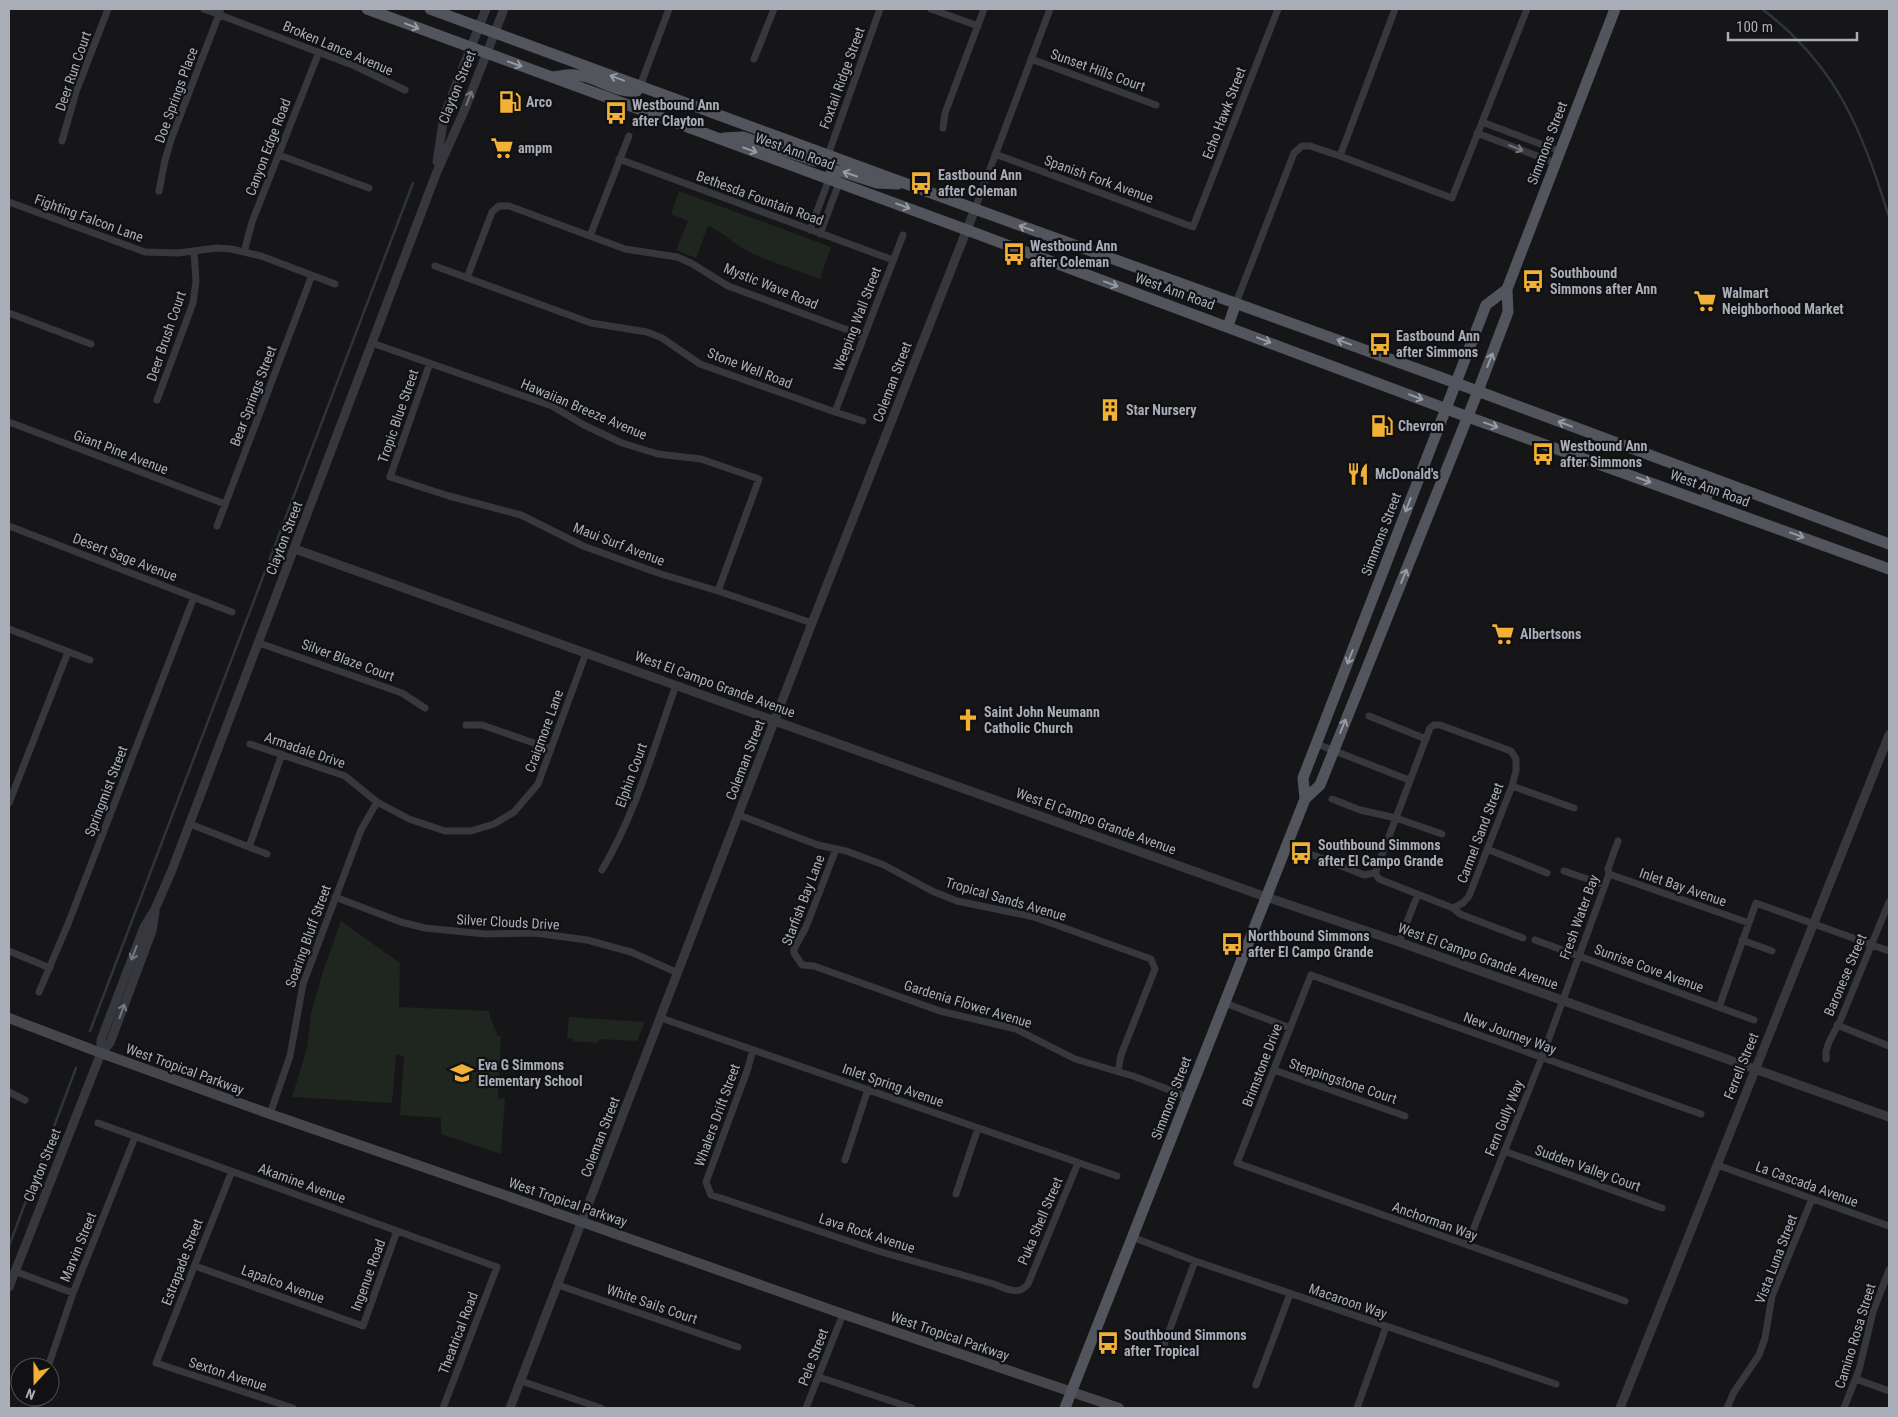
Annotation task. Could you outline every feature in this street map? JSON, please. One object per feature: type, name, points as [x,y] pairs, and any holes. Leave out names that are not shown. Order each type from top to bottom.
[{"type":"main road","name":"West Ann Road","points":[[367,9],[550,78],[1228,326],[1468,417],[1889,569]]},
{"type":"main road","name":"West Ann Road","points":[[430,9],[1478,391],[1889,544]]},
{"type":"main road","name":"Simmons Street","points":[[1066,1408],[1305,799],[1320,785],[1468,417],[1508,312],[1507,289],[1615,9]]},
{"type":"main road","points":[[550,78],[575,74],[631,92],[637,91],[640,86]]},
{"type":"main road","points":[[717,139],[743,137],[815,161],[828,155]]},
{"type":"main road","points":[[834,181],[832,170],[878,183],[912,186]]},
{"type":"main road","name":"Simmons Street","points":[[1305,799],[1303,778],[1486,305],[1507,289]]},
{"type":"main road","points":[[1228,326],[1236,303]]},
{"type":"main road","points":[[1705,502],[1713,480]]},
{"type":"main road","name":"West Tropical Parkway","points":[[9,1018],[101,1054],[270,1114],[1119,1408]]},
{"type":"street","name":"Deer Run Court","points":[[62,141],[76,92],[108,9]]},
{"type":"street","name":"Broken Lance Avenue","points":[[204,9],[220,12],[355,66],[405,90]]},
{"type":"street","name":"Clayton Street","points":[[436,174],[444,116],[486,9]]},
{"type":"street","name":"Clayton Street","points":[[9,1287],[101,1054],[101,1040],[144,927],[155,909],[190,824],[436,174],[504,9]]},
{"type":"street","points":[[640,86],[670,9]]},
{"type":"street","points":[[754,59],[774,9]]},
{"type":"street","name":"Foxtail Ridge Street","points":[[828,155],[880,9]]},
{"type":"street","points":[[930,9],[978,26]]},
{"type":"street","points":[[943,128],[945,113],[984,9]]},
{"type":"street","name":"Coleman Street","points":[[510,1408],[812,623],[967,230],[1050,9]]},
{"type":"street","name":"Echo Hawk Street","points":[[1194,227],[1278,9]]},
{"type":"street","points":[[1340,156],[1395,9]]},
{"type":"street","points":[[1236,303],[1294,153],[1302,146],[1310,146],[1340,156],[1452,198],[1527,9]]},
{"type":"street","name":"Doe Springs Place","points":[[159,191],[172,137],[220,12]]},
{"type":"street","name":"Canyon Edge Road","points":[[244,252],[252,222],[319,52]]},
{"type":"street","name":"Sunset Hills Court","points":[[1031,59],[1156,105]]},
{"type":"street","points":[[444,116],[459,121]]},
{"type":"street","points":[[1482,122],[1559,151]]},
{"type":"street","points":[[1477,133],[1555,163]]},
{"type":"street","points":[[590,236],[629,136]]},
{"type":"street","name":"Spanish Fork Avenue","points":[[996,154],[1194,227]]},
{"type":"street","points":[[279,155],[368,188]]},
{"type":"street","name":"Bethesda Fountain Road","points":[[619,160],[893,260]]},
{"type":"street","points":[[810,230],[834,181]]},
{"type":"street","points":[[820,234],[834,181]]},
{"type":"street","name":"Fighting Falcon Lane","points":[[9,202],[134,250],[168,254],[217,248],[244,252],[335,284]]},
{"type":"street","name":"Mystic Wave Road","points":[[467,278],[492,212],[499,206],[509,206],[625,249],[677,257],[691,263],[728,286],[864,336]]},
{"type":"street","name":"Weeping Wall Street","points":[[835,412],[903,235]]},
{"type":"street","name":"Deer Brush Court","points":[[157,400],[193,303],[196,281],[194,251]]},
{"type":"street","name":"Stone Well Road","points":[[435,266],[591,323],[648,332],[662,338],[700,364],[863,421]]},
{"type":"street","name":"Bear Springs Street","points":[[217,526],[312,275]]},
{"type":"street","points":[[9,313],[91,344]]},
{"type":"street","name":"Hawaiian Breeze Avenue","points":[[372,343],[552,406],[584,425],[622,443],[658,454],[701,459],[759,478],[718,590]]},
{"type":"street","name":"Tropic Blue Street","points":[[390,477],[430,363]]},
{"type":"street","name":"Giant Pine Avenue","points":[[9,422],[225,504]]},
{"type":"street","name":"Maui Surf Avenue","points":[[390,477],[449,496],[521,515],[583,546],[661,574],[718,590],[812,623]]},
{"type":"street","name":"Desert Sage Avenue","points":[[9,526],[232,612]]},
{"type":"street","name":"West El Campo Grande Avenue","points":[[295,548],[1889,1117]]},
{"type":"street","name":"Springmist Street","points":[[39,992],[194,597]]},
{"type":"street","points":[[9,629],[90,660]]},
{"type":"street","name":"Silver Blaze Court","points":[[259,643],[402,693],[425,708]]},
{"type":"street","points":[[9,803],[68,652]]},
{"type":"street","name":"Craigmore Lane","points":[[514,812],[538,784],[586,653]]},
{"type":"street","name":"Elphin Court","points":[[602,870],[616,848],[628,820],[676,685]]},
{"type":"street","points":[[1369,716],[1426,739],[1375,873]]},
{"type":"street","points":[[466,725],[482,725],[551,749]]},
{"type":"street","name":"Carmel Sand Street","points":[[1426,739],[1430,728],[1434,725],[1440,725],[1511,752],[1516,759],[1516,771],[1512,786],[1469,896],[1463,903],[1454,908]]},
{"type":"street","name":"Ferrell Street","points":[[1620,1408],[1754,1068],[1889,735]]},
{"type":"street","name":"Armadale Drive","points":[[250,744],[345,776],[378,802],[409,820],[446,831],[471,831],[494,824],[514,812]]},
{"type":"street","points":[[1317,744],[1409,780]]},
{"type":"street","points":[[249,847],[282,754]]},
{"type":"street","points":[[1512,786],[1574,808]]},
{"type":"street","points":[[1332,798],[1360,810],[1396,818],[1442,834]]},
{"type":"street","name":"Soaring Bluff Street","points":[[270,1114],[290,1056],[303,984],[361,830],[378,802]]},
{"type":"street","name":"Tropical Sands Avenue","points":[[739,815],[818,845],[884,865],[957,902],[1034,918],[1151,958],[1155,969],[1122,1055],[1118,1072]]},
{"type":"street","points":[[190,824],[268,854]]},
{"type":"street","name":"Fresh Water Bay","points":[[1562,1000],[1605,885],[1608,869],[1618,841]]},
{"type":"street","points":[[1487,848],[1547,873]]},
{"type":"street","name":"Starfish Bay Lane","points":[[797,959],[794,949],[806,927],[836,849]]},
{"type":"street","points":[[1313,855],[1364,875],[1375,873]]},
{"type":"street","points":[[1564,871],[1605,885]]},
{"type":"street","points":[[1375,873],[1379,879],[1454,908],[1460,914],[1523,938]]},
{"type":"street","name":"Inlet Bay Avenue","points":[[1608,874],[1749,923]]},
{"type":"street","points":[[1399,942],[1418,894]]},
{"type":"street","name":"Silver Clouds Drive","points":[[335,897],[401,922],[425,928],[471,934],[535,933],[587,940],[631,952],[678,973]]},
{"type":"street","name":"Baronese Street","points":[[1826,1059],[1826,1051],[1889,902]]},
{"type":"street","points":[[1719,1007],[1756,903],[1889,952]]},
{"type":"street","name":"Sunrise Cove Avenue","points":[[1535,940],[1754,1020]]},
{"type":"street","points":[[1742,940],[1772,951]]},
{"type":"street","points":[[9,951],[50,968]]},
{"type":"street","name":"Gardenia Flower Avenue","points":[[797,959],[802,965],[814,966],[940,1011],[1016,1029],[1075,1059],[1188,1097]]},
{"type":"street","name":"Brimstone Drive","points":[[1237,1163],[1311,975]]},
{"type":"street","name":"New Journey Way","points":[[1311,975],[1701,1114]]},
{"type":"street","name":"Fern Gully Way","points":[[1467,1245],[1542,1058],[1562,1000]]},
{"type":"street","points":[[1225,1003],[1290,1028]]},
{"type":"street","name":"Inlet Spring Avenue","points":[[660,1018],[1117,1176]]},
{"type":"street","points":[[1838,1025],[1889,1046]]},
{"type":"street","name":"Whalers Drift Street","points":[[708,1188],[708,1176],[753,1050]]},
{"type":"street","name":"Steppingstone Court","points":[[1274,1070],[1405,1116]]},
{"type":"street","points":[[845,1160],[868,1089]]},
{"type":"street","points":[[9,1092],[25,1100]]},
{"type":"street","name":"Akamine Avenue","points":[[98,1123],[497,1267]]},
{"type":"street","points":[[956,1194],[978,1128]]},
{"type":"street","name":"Marvin Street","points":[[51,1357],[73,1294],[135,1137]]},
{"type":"street","name":"Sudden Valley Court","points":[[1504,1152],[1662,1208]]},
{"type":"street","name":"Puka Shell Street","points":[[1024,1289],[1028,1284],[1078,1163]]},
{"type":"street","name":"Anchorman Way","points":[[1237,1163],[1625,1301]]},
{"type":"street","name":"La Cascada Avenue","points":[[1717,1165],[1889,1226]]},
{"type":"street","name":"Estrapade Street","points":[[156,1363],[232,1171]]},
{"type":"street","name":"Lava Rock Avenue","points":[[708,1188],[711,1195],[718,1198],[878,1251],[994,1284],[1012,1291],[1024,1289]]},
{"type":"street","name":"Vista Luna Street","points":[[1727,1408],[1734,1392],[1759,1355],[1772,1296],[1812,1199]]},
{"type":"street","name":"Ingenue Road","points":[[363,1326],[397,1231]]},
{"type":"street","name":"Macaroon Way","points":[[1132,1237],[1290,1294],[1556,1384]]},
{"type":"street","points":[[1162,1350],[1195,1261]]},
{"type":"street","name":"Lapalco Avenue","points":[[195,1266],[363,1326]]},
{"type":"street","name":"Theatrical Road","points":[[443,1408],[497,1267]]},
{"type":"street","name":"Camino Rosa Street","points":[[1844,1408],[1863,1358],[1873,1312],[1889,1270]]},
{"type":"street","points":[[14,1271],[73,1294]]},
{"type":"street","name":"White Sails Court","points":[[558,1285],[738,1347]]},
{"type":"street","points":[[1256,1385],[1290,1294]]},
{"type":"street","name":"Pele Street","points":[[806,1408],[843,1314]]},
{"type":"street","points":[[1356,1408],[1386,1327]]},
{"type":"street","name":"Sexton Avenue","points":[[156,1363],[293,1408]]},
{"type":"street","points":[[818,1377],[912,1408]]},
{"type":"street","points":[[1856,1379],[1889,1390]]},
{"type":"street","points":[[521,1381],[601,1408]]},
{"type":"shaded area","points":[[679,191],[831,247],[820,279],[751,253],[708,226],[696,258],[676,250],[688,221],[671,214]]},
{"type":"shaded area","points":[[341,921],[400,963],[399,1007],[489,1011],[497,1036],[501,1036],[498,1098],[505,1099],[501,1154],[441,1134],[441,1118],[400,1115],[404,1056],[396,1055],[392,1103],[292,1097],[307,1048],[311,1014],[324,968]]},
{"type":"shaded area","points":[[569,1017],[645,1022],[637,1041],[599,1039],[598,1043],[573,1041],[573,1038],[567,1038]]},
{"type":"waterway","points":[[1762,9],[1788,30],[1810,53],[1844,102],[1868,156],[1889,217]]},
{"type":"waterway","points":[[90,1031],[413,183]]},
{"type":"waterway","points":[[9,1246],[76,1068]]},
{"type":"place","name":"Arco","points":[[510,102]]},
{"type":"place","name":"Westbound Ann after Clayton","points":[[616,113]]},
{"type":"place","name":"ampm","points":[[502,148]]},
{"type":"place","name":"Eastbound Ann after Coleman","points":[[921,183]]},
{"type":"place","name":"Westbound Ann after Coleman","points":[[1014,254]]},
{"type":"place","name":"Southbound Simmons after Ann","points":[[1533,281]]},
{"type":"place","name":"Walmart Neighborhood Market","points":[[1705,301]]},
{"type":"place","name":"Eastbound Ann after Simmons","points":[[1380,344]]},
{"type":"place","name":"Star Nursery","points":[[1110,410]]},
{"type":"place","name":"Chevron","points":[[1382,426]]},
{"type":"place","name":"Westbound Ann after Simmons","points":[[1543,454]]},
{"type":"place","name":"McDonald's","points":[[1358,474]]},
{"type":"place","name":"Albertsons","points":[[1503,634]]},
{"type":"place","name":"Saint John Neumann Catholic Church","points":[[968,720]]},
{"type":"place","name":"Southbound Simmons after El Campo Grande","points":[[1301,853]]},
{"type":"place","name":"Northbound Simmons after El Campo Grande","points":[[1232,944]]},
{"type":"place","name":"Eva G Simmons Elementary School","points":[[462,1073]]},
{"type":"place","name":"Southbound Simmons after Tropical","points":[[1108,1343]]}]
